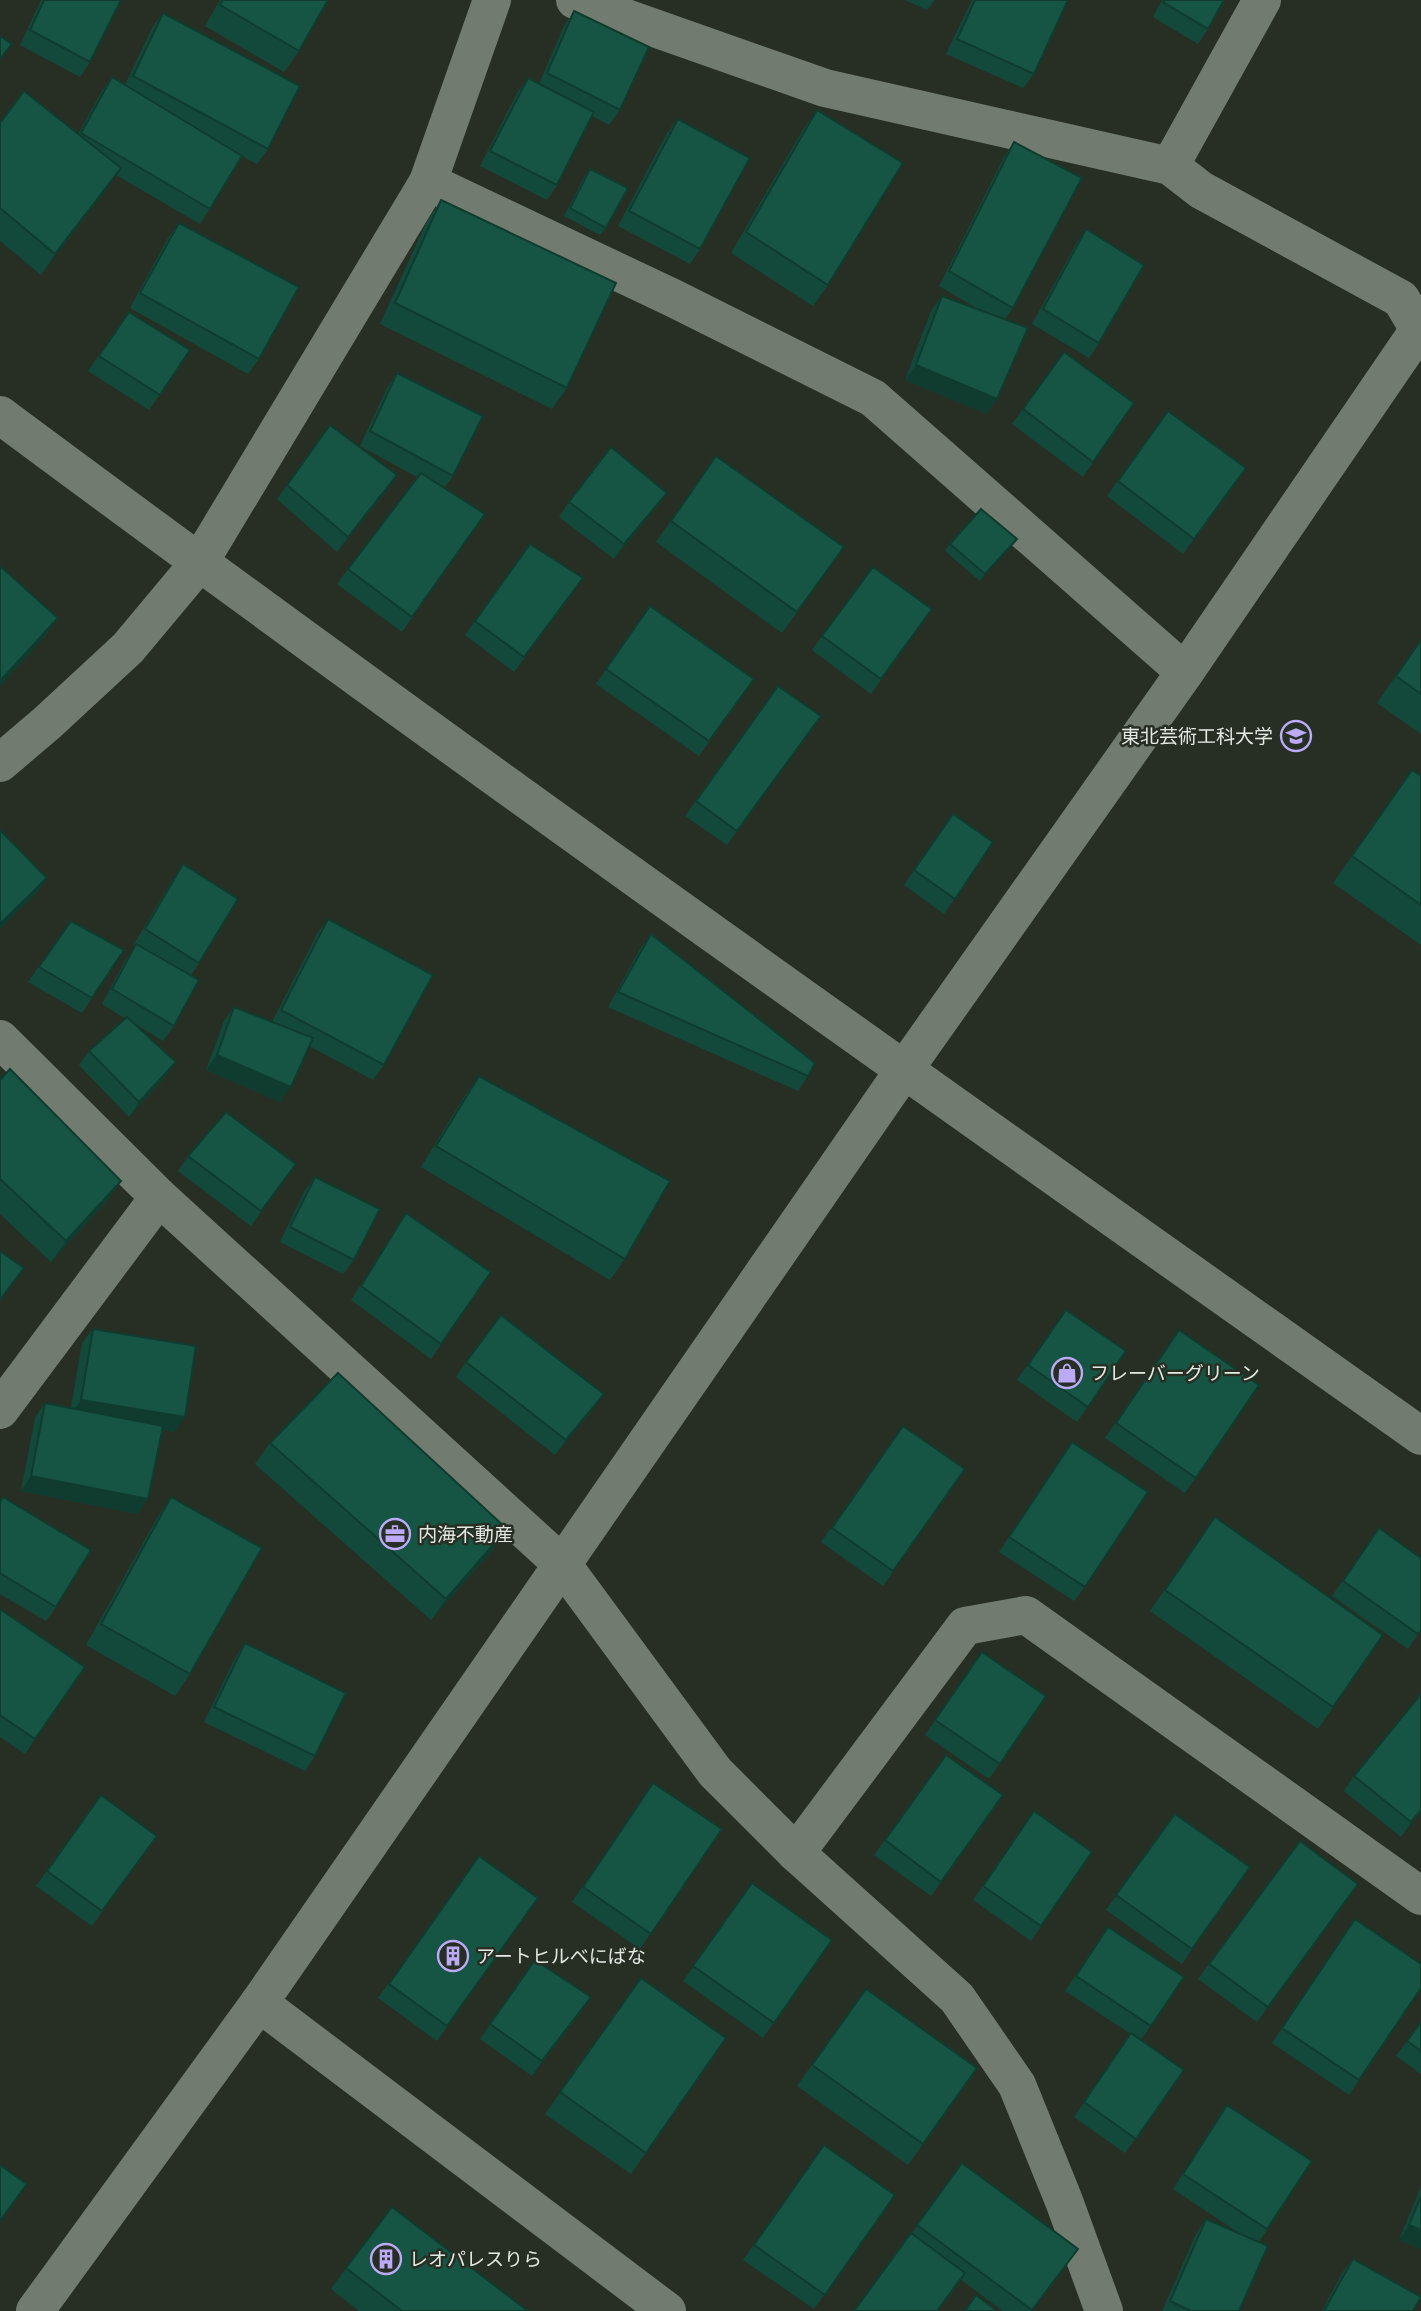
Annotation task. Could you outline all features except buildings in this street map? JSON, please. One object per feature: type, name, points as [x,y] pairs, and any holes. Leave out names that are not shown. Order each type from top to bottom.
[{"type":"street","points":[[0,763],[128,648],[198,563],[428,182],[492,0]]},
{"type":"street","points":[[35,2311],[259,2003],[904,1070],[1185,672],[1420,332],[1401,299],[1201,190],[1170,166],[825,88],[575,0]]},
{"type":"street","points":[[1170,166],[1262,0]]},
{"type":"street","points":[[428,182],[673,298],[873,398],[1185,672]]},
{"type":"street","points":[[0,415],[198,563],[904,1070],[1421,1436]]},
{"type":"street","points":[[0,1039],[159,1196],[562,1564],[715,1772],[796,1853],[957,1998],[1017,2085],[1064,2201],[1104,2311]]},
{"type":"street","points":[[0,1410],[159,1196]]},
{"type":"street","points":[[796,1853],[965,1626],[1026,1615],[1421,1896]]},
{"type":"street","points":[[259,2003],[667,2311]]},
{"type":"place","name":"東北芸術工科大学","points":[[1296,736]]},
{"type":"place","name":"フレーバーグリーン","points":[[1067,1373]]},
{"type":"place","name":"内海不動産","points":[[395,1534]]},
{"type":"place","name":"アートヒルべにばな","points":[[453,1956]]},
{"type":"place","name":"レオパレスりら","points":[[386,2259]]}]
